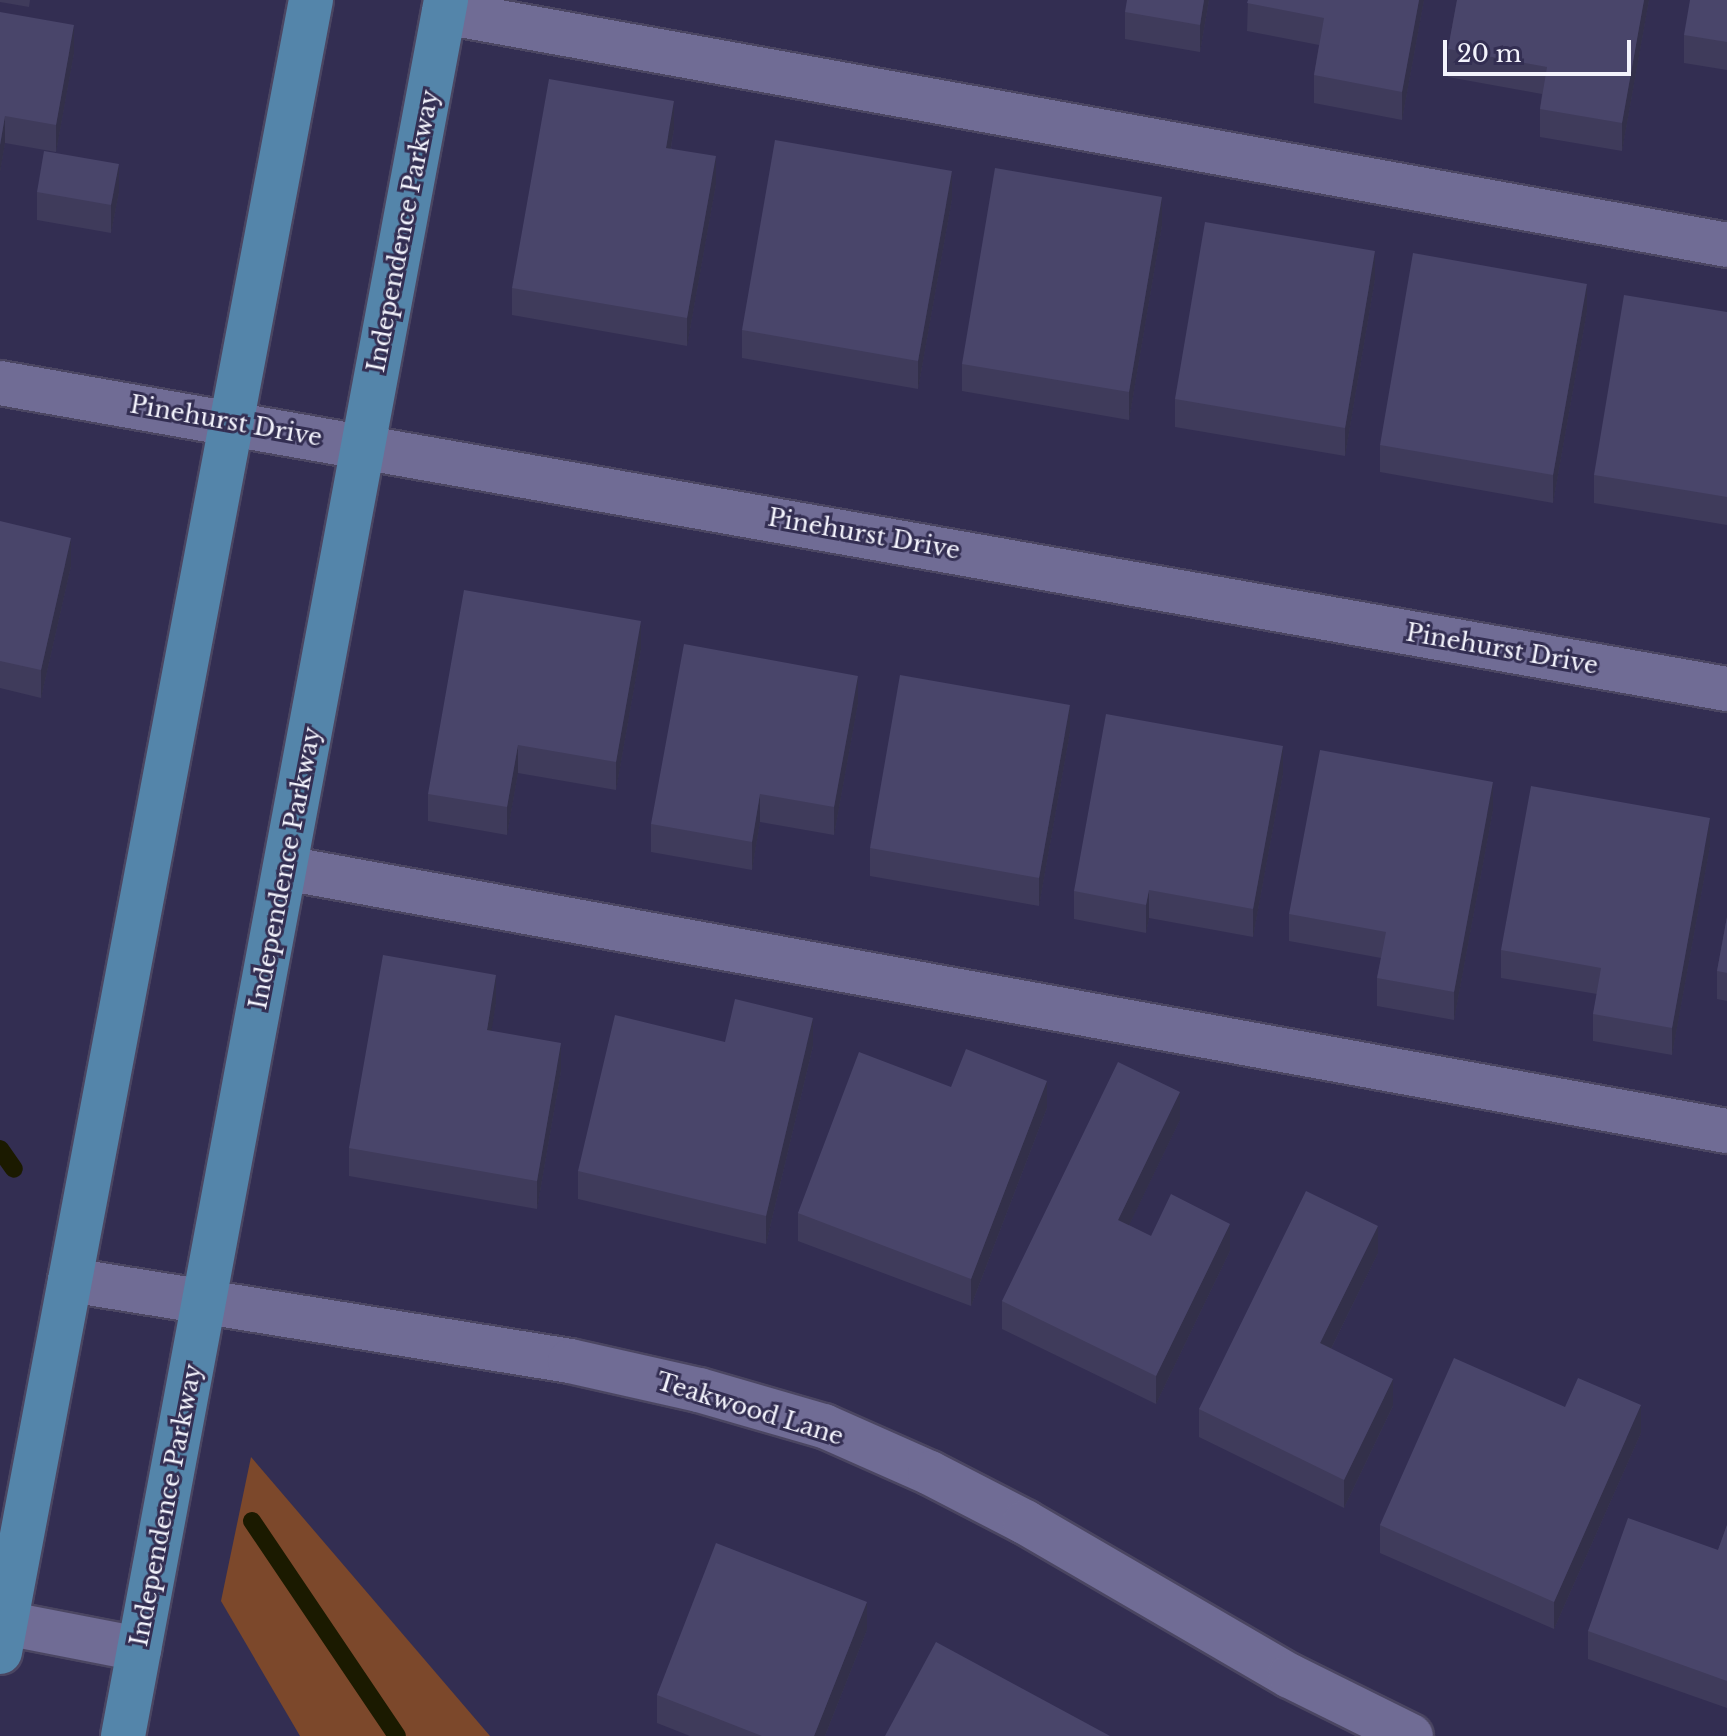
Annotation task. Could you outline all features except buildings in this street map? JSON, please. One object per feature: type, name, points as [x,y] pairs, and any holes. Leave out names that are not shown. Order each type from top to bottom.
[{"type":"main road","points":[[2,1632],[311,0]]},
{"type":"main road","name":"Independence Parkway","points":[[123,1736],[445,6]]},
{"type":"street","points":[[445,6],[1727,245]]},
{"type":"street","name":"Pinehurst Drive","points":[[0,383],[1727,689]]},
{"type":"street","points":[[285,868],[1727,1131]]},
{"type":"street","name":"Teakwood Lane","points":[[70,1280],[570,1361],[699,1390],[824,1426],[1012,1515],[1290,1676],[1411,1736]]},
{"type":"street","points":[[2,1632],[139,1649]]},
{"type":"shaded area","points":[[251,1457],[490,1736],[300,1736],[221,1601]]},
{"type":"waterway","points":[[0,1149],[14,1169]]},
{"type":"waterway","points":[[252,1521],[397,1736]]}]
